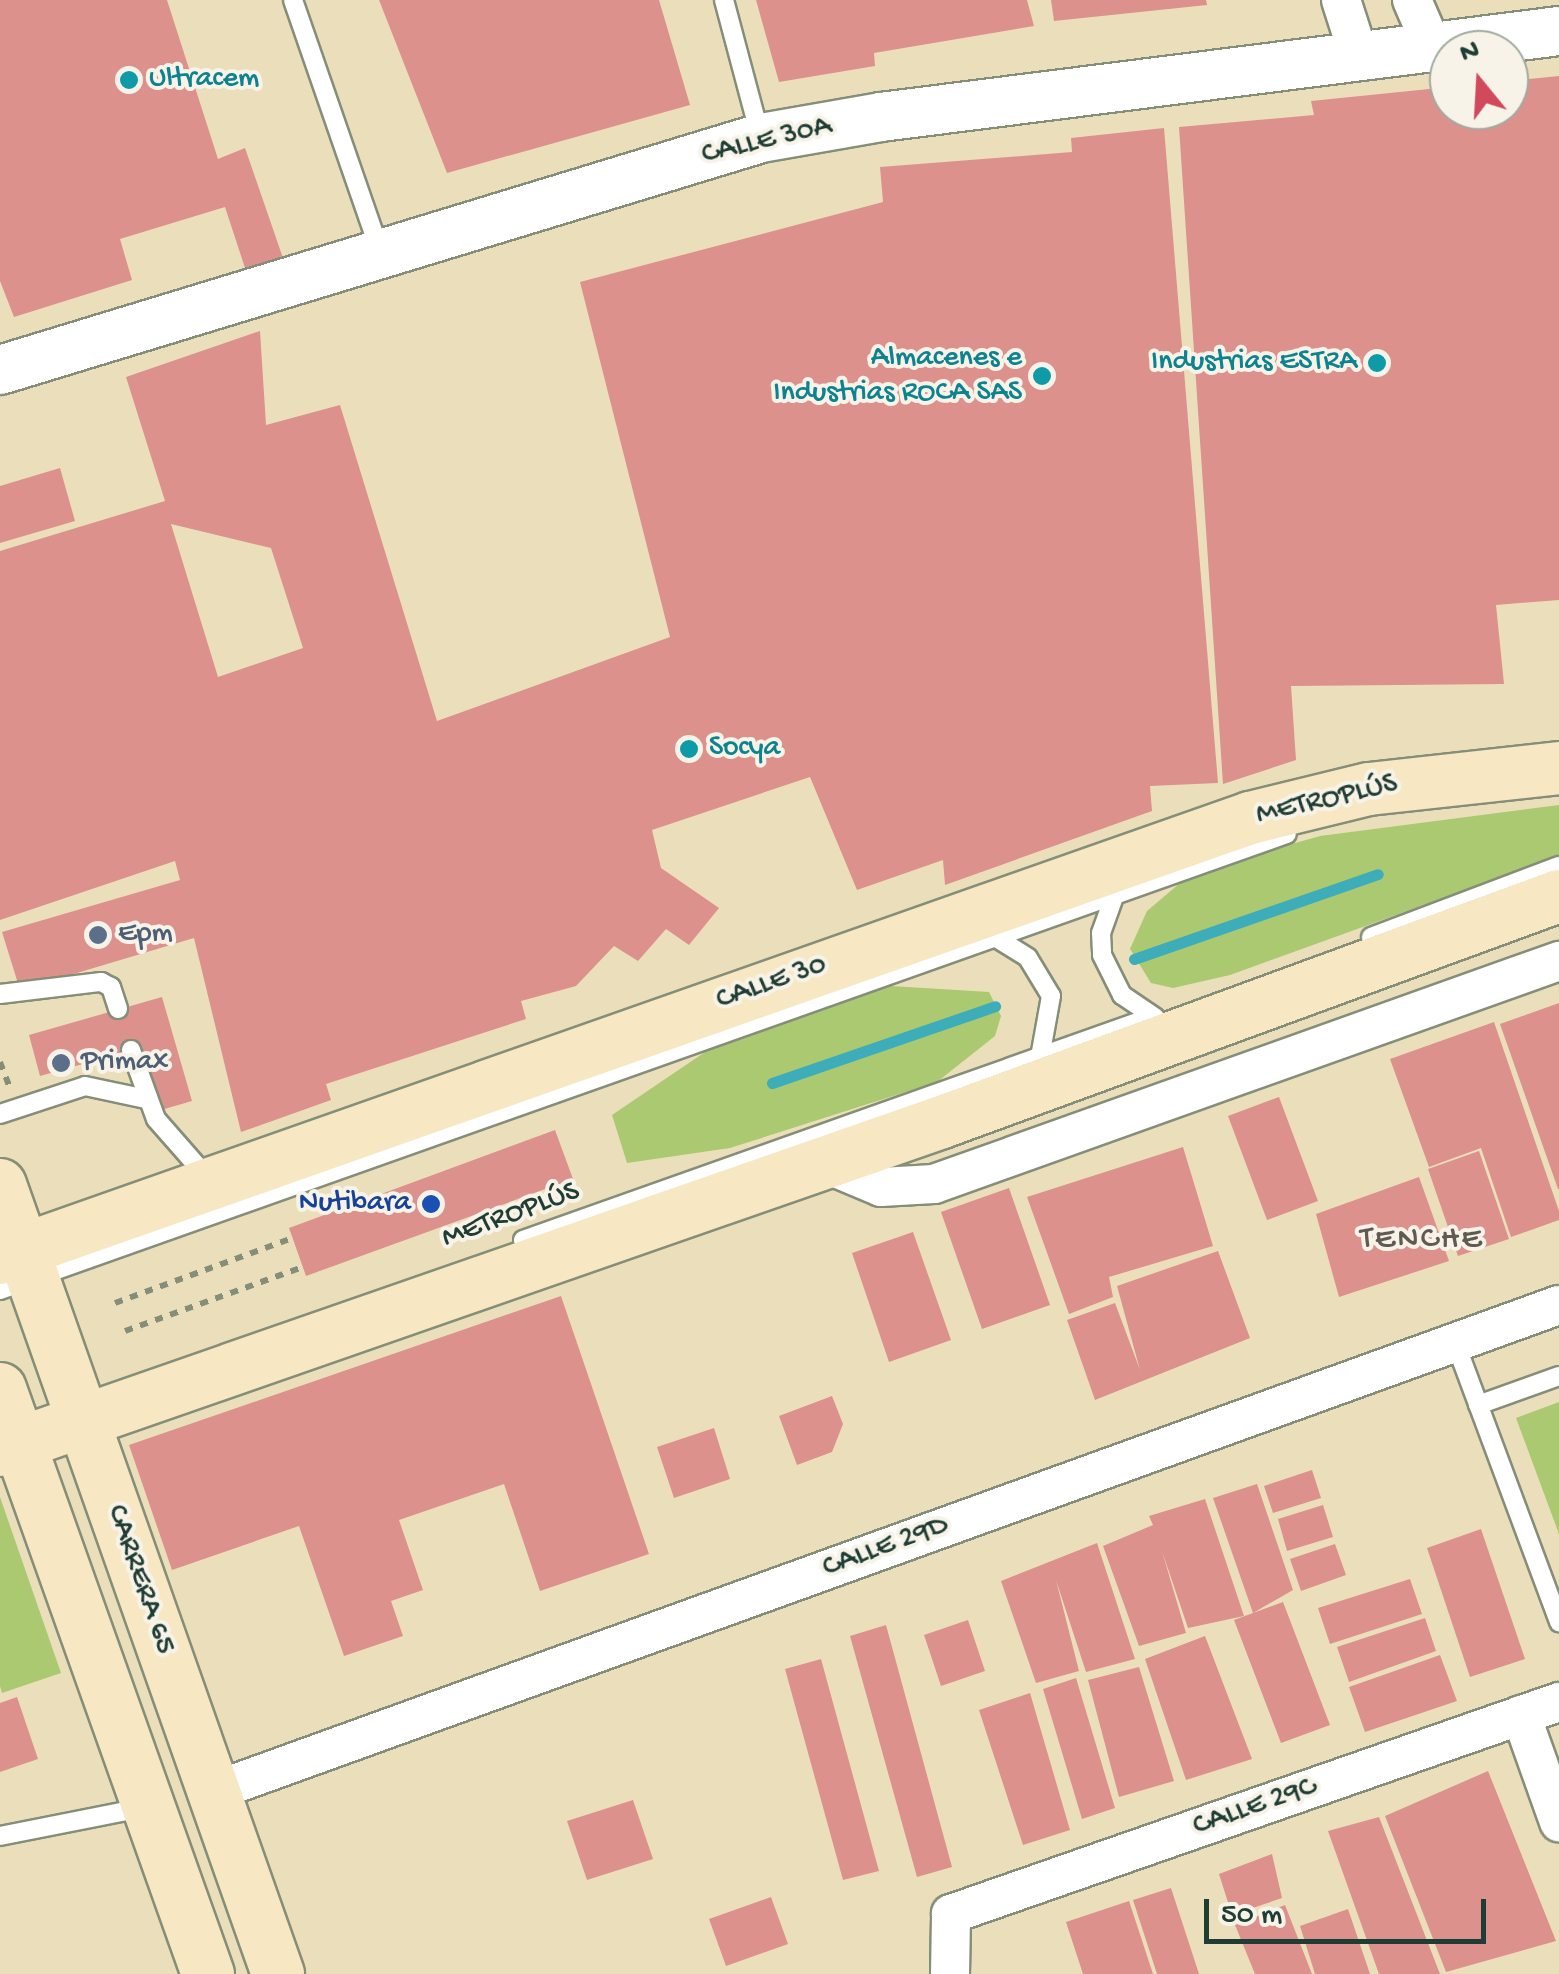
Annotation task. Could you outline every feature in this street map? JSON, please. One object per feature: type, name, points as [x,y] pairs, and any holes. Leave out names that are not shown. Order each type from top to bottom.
[{"type":"main road","name":"CALLE 30","points":[[14,1269],[210,1181],[1290,806],[1368,789],[1559,768]]},
{"type":"main road","points":[[43,1415],[824,1163],[1559,896]]},
{"type":"main road","name":"CARRERA 65","points":[[0,1186],[43,1415],[147,1807],[208,1974]]},
{"type":"main road","name":"CARRERA 65","points":[[43,1415],[212,1792],[278,1974]]},
{"type":"street","points":[[1342,0],[1358,54]]},
{"type":"street","points":[[1412,0],[1429,37]]},
{"type":"street","name":"CALLE 30A","points":[[1529,33],[1559,30]]},
{"type":"street","name":"CALLE 30A","points":[[0,370],[761,138],[1429,44]]},
{"type":"street","points":[[824,1163],[881,1187],[934,1184],[1559,961]]},
{"type":"street","name":"CALLE 29D","points":[[212,1792],[1559,1305]]},
{"type":"street","name":"CALLE 29C","points":[[950,1974],[951,1914],[1559,1702]]},
{"type":"street","points":[[1521,1715],[1559,1822]]},
{"type":"lane","points":[[293,0],[382,254]]},
{"type":"lane","points":[[724,0],[761,138]]},
{"type":"lane","name":"METROPLÚS","points":[[14,1269],[1302,830]]},
{"type":"lane","points":[[1346,947],[1559,866]]},
{"type":"lane","name":"METROPLÚS","points":[[503,1248],[1163,1013],[1122,995],[1102,955],[1101,932],[1115,894]]},
{"type":"lane","points":[[995,937],[1043,975],[1052,1019],[1040,1057]]},
{"type":"lane","points":[[0,994],[101,982],[111,988],[118,1010]]},
{"type":"lane","points":[[131,1050],[146,1100],[210,1181]]},
{"type":"lane","points":[[0,1114],[85,1086],[146,1100]]},
{"type":"lane","points":[[1456,1342],[1558,1618]]},
{"type":"lane","points":[[43,1415],[157,1373]]},
{"type":"lane","points":[[1478,1405],[1559,1376]]},
{"type":"lane","points":[[0,1836],[147,1807]]},
{"type":"path","points":[[115,1303],[293,1238]]},
{"type":"path","points":[[125,1332],[303,1267]]},
{"type":"green space","points":[[1559,805],[1559,856],[1230,975],[1173,988],[1151,983],[1130,949],[1147,911],[1180,883],[1229,862],[1320,836]]},
{"type":"green space","points":[[891,986],[989,992],[1001,1016],[995,1036],[937,1082],[730,1148],[627,1163],[612,1115],[708,1050]]},
{"type":"green space","points":[[1559,1402],[1559,1534],[1516,1418]]},
{"type":"green space","points":[[0,1497],[61,1673],[2,1693],[0,1686]]},
{"type":"building","points":[[0,0],[167,0],[218,159],[245,148],[283,258],[246,271],[225,207],[120,239],[132,280],[14,317],[0,281]]},
{"type":"building","points":[[379,0],[659,0],[690,105],[447,173]]},
{"type":"building","points":[[756,0],[1027,0],[1034,26],[874,53],[875,66],[779,82]]},
{"type":"building","points":[[1051,0],[1206,0],[1207,5],[1054,21]]},
{"type":"building","name":"Industrias ESTRA","points":[[1559,76],[1559,600],[1496,605],[1504,684],[1291,686],[1296,760],[1223,784],[1179,127],[1314,115],[1311,101],[1429,89],[1429,130],[1529,130],[1529,79]]},
{"type":"building","points":[[1164,128],[1218,783],[1150,786],[1152,811],[945,885],[943,860],[857,890],[810,777],[652,830],[661,868],[719,908],[689,945],[666,929],[638,961],[614,946],[576,986],[521,1001],[526,1019],[326,1084],[331,1100],[241,1132],[194,938],[20,990],[2,932],[180,880],[175,861],[0,920],[0,551],[165,501],[126,377],[260,331],[266,425],[340,405],[437,721],[670,637],[580,282],[883,202],[880,167],[1072,152],[1071,138]],"holes":[[[171,524],[271,548],[303,648],[218,677]]]},
{"type":"building","points":[[60,468],[75,521],[0,543],[0,486]]},
{"type":"building","name":"Primax","points":[[162,997],[192,1101],[154,1112],[136,1049],[40,1076],[29,1035]]},
{"type":"building","points":[[1559,1003],[1559,1189],[1558,1189],[1500,1024]]},
{"type":"building","points":[[1494,1022],[1559,1211],[1559,1220],[1511,1237],[1481,1148],[1429,1167],[1390,1059]]},
{"type":"building","points":[[1279,1097],[1318,1201],[1267,1220],[1228,1116]]},
{"type":"building","name":"Nutibara","points":[[555,1130],[573,1179],[306,1276],[289,1228]]},
{"type":"building","points":[[1183,1147],[1213,1246],[1109,1277],[1113,1297],[1069,1314],[1027,1197]]},
{"type":"building","points":[[1479,1151],[1509,1239],[1458,1256],[1428,1169]]},
{"type":"building","points":[[1419,1177],[1449,1261],[1339,1297],[1316,1214]]},
{"type":"building","points":[[1009,1188],[1050,1305],[982,1329],[941,1212]]},
{"type":"building","points":[[913,1232],[951,1340],[889,1362],[852,1253]]},
{"type":"building","points":[[1218,1251],[1250,1338],[1095,1400],[1067,1320],[1115,1303],[1140,1370],[1117,1286]]},
{"type":"building","points":[[561,1296],[649,1554],[540,1591],[504,1484],[399,1520],[423,1590],[391,1601],[403,1636],[344,1656],[299,1526],[172,1570],[129,1445]]},
{"type":"building","points":[[832,1396],[843,1424],[832,1452],[797,1465],[779,1416]]},
{"type":"building","points":[[714,1428],[730,1479],[674,1498],[657,1447]]},
{"type":"building","points":[[1312,1470],[1321,1498],[1273,1513],[1264,1486]]},
{"type":"building","points":[[1257,1484],[1293,1590],[1253,1613],[1213,1498]]},
{"type":"building","points":[[1205,1499],[1244,1616],[1188,1628],[1162,1551],[1186,1633],[1139,1646],[1103,1546],[1153,1525],[1149,1516]]},
{"type":"building","points":[[1323,1505],[1333,1537],[1287,1551],[1278,1519]]},
{"type":"building","points":[[1481,1529],[1525,1659],[1470,1677],[1427,1548]]},
{"type":"building","points":[[1097,1543],[1135,1659],[1086,1672],[1056,1580],[1079,1671],[1036,1683],[1001,1581]]},
{"type":"building","points":[[1335,1544],[1346,1575],[1301,1591],[1290,1559]]},
{"type":"building","points":[[1410,1579],[1422,1614],[1330,1644],[1318,1608]]},
{"type":"building","points":[[1283,1602],[1330,1725],[1281,1743],[1234,1620]]},
{"type":"building","points":[[1425,1618],[1436,1651],[1349,1682],[1337,1647]]},
{"type":"building","points":[[968,1620],[985,1671],[941,1686],[924,1635]]},
{"type":"building","points":[[886,1625],[952,1867],[917,1877],[850,1636]]},
{"type":"building","points":[[1205,1636],[1252,1759],[1186,1780],[1145,1659]]},
{"type":"building","points":[[1440,1655],[1457,1701],[1365,1732],[1349,1687]]},
{"type":"building","points":[[821,1659],[879,1871],[843,1880],[785,1669]]},
{"type":"building","points":[[1139,1667],[1174,1781],[1119,1797],[1088,1680]]},
{"type":"building","points":[[1076,1678],[1115,1808],[1082,1819],[1043,1689]]},
{"type":"building","points":[[1030,1693],[1070,1830],[1023,1845],[979,1710]]},
{"type":"building","points":[[17,1697],[38,1759],[0,1772],[0,1703]]},
{"type":"building","points":[[1488,1771],[1556,1941],[1446,1972],[1385,1816]]},
{"type":"building","points":[[633,1800],[653,1859],[587,1880],[567,1821]]},
{"type":"building","points":[[1379,1817],[1440,1974],[1379,1974],[1328,1831]]},
{"type":"building","points":[[1272,1854],[1282,1898],[1232,1915],[1219,1874]]},
{"type":"building","points":[[1171,1888],[1199,1974],[1157,1974],[1133,1900]]},
{"type":"building","points":[[771,1897],[788,1944],[726,1966],[709,1919]]},
{"type":"building","points":[[1129,1901],[1153,1974],[1083,1974],[1066,1922]]},
{"type":"building","points":[[1285,1905],[1312,1974],[1255,1974],[1235,1925]]},
{"type":"building","points":[[1348,1909],[1370,1974],[1315,1974],[1300,1926]]},
{"type":"waterway","points":[[1134,959],[1378,874]]},
{"type":"waterway","points":[[772,1083],[995,1006]]},
{"type":"place","name":"Ultracem","points":[[129,80]]},
{"type":"place","name":"Industrias ESTRA","points":[[1377,363]]},
{"type":"place","name":"Almacenes e Industrias ROCA SAS","points":[[1042,376]]},
{"type":"place","name":"Socya","points":[[689,749]]},
{"type":"place","name":"Epm","points":[[98,935]]},
{"type":"place","name":"Primax","points":[[61,1063]]},
{"type":"place","name":"Nutibara","points":[[431,1204]]},
{"type":"district","name":"TENCHE","points":[[1422,1240]]}]
